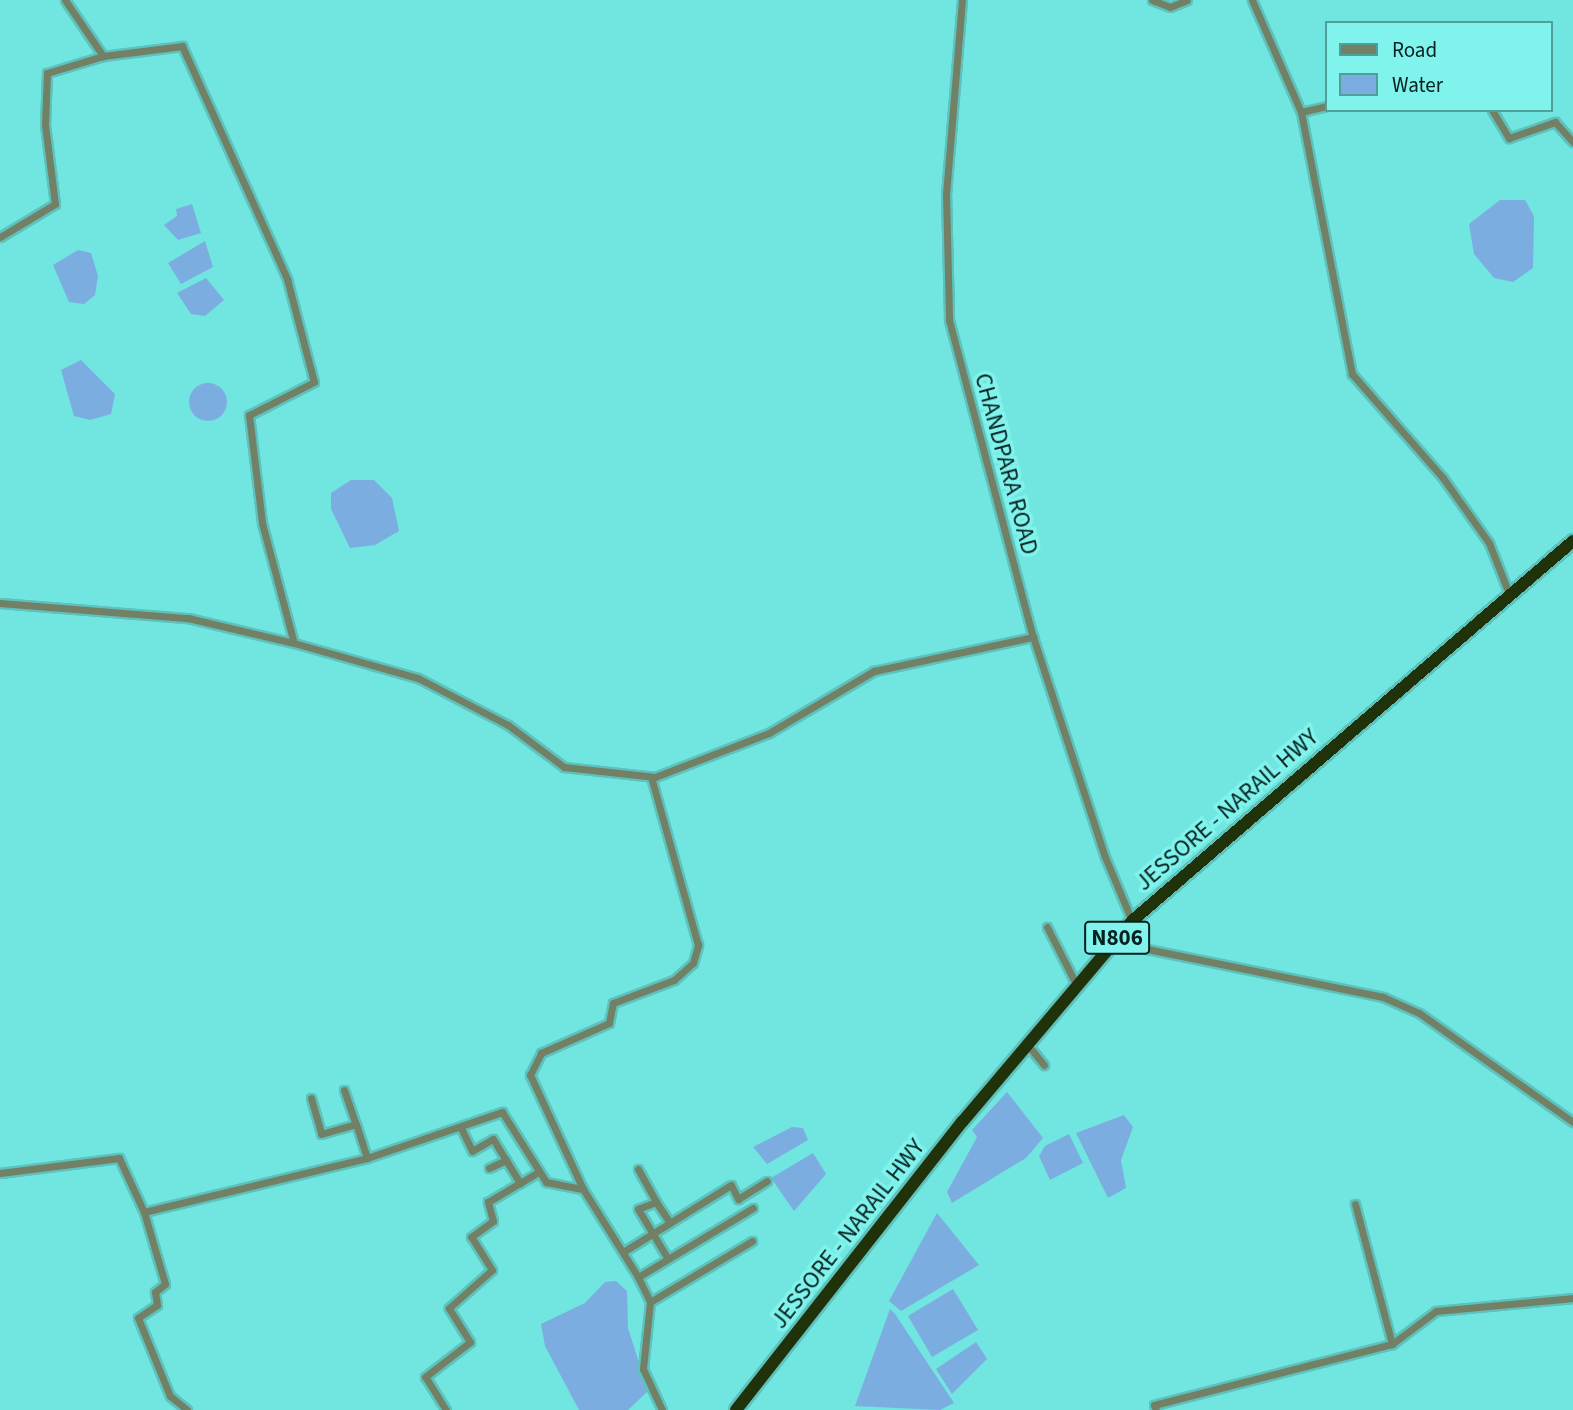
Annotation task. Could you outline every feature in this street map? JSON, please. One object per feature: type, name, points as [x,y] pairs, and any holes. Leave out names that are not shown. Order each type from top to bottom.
[{"type":"highway","name":"JESSORE - NARAIL HWY","points":[[736,1410],[1027,1044],[1132,921],[1508,591],[1573,541]]},
{"type":"street","points":[[65,0],[103,56]]},
{"type":"street","name":"CHANDPARA ROAD","points":[[962,0],[946,193],[949,320],[1033,636],[1105,857],[1132,921]]},
{"type":"street","points":[[1152,0],[1170,7],[1187,0]]},
{"type":"street","points":[[1252,0],[1301,112],[1352,374],[1443,478],[1489,543],[1508,591]]},
{"type":"street","points":[[0,237],[55,204],[45,125],[47,73],[103,56],[182,46],[287,279],[314,382],[248,415],[262,523],[294,643]]},
{"type":"street","points":[[1301,112],[1324,106]]},
{"type":"street","points":[[1493,112],[1509,138],[1555,122],[1573,142]]},
{"type":"street","points":[[0,603],[188,618],[294,643],[418,678],[508,725],[564,766],[651,777],[769,733],[883,668],[1033,636]]},
{"type":"street","points":[[651,777],[698,945],[693,962],[674,980],[613,1003],[609,1023],[541,1053],[530,1074],[583,1189],[638,1277],[650,1302],[643,1368],[662,1410]]},
{"type":"street","points":[[1047,927],[1077,986]]},
{"type":"street","points":[[1119,935],[1147,949],[1383,997],[1419,1013],[1573,1122]]},
{"type":"street","points":[[1027,1044],[1044,1065]]},
{"type":"street","points":[[344,1090],[367,1158]]},
{"type":"street","points":[[311,1098],[321,1134],[356,1124]]},
{"type":"street","points":[[144,1212],[367,1158],[502,1112],[546,1182],[583,1189]]},
{"type":"street","points":[[461,1128],[472,1151],[493,1139],[520,1183]]},
{"type":"street","points":[[0,1173],[119,1158],[144,1212],[165,1284],[155,1292],[157,1305],[138,1318],[170,1396],[187,1410]]},
{"type":"street","points":[[489,1168],[506,1160]]},
{"type":"street","points":[[638,1170],[670,1223]]},
{"type":"street","points":[[446,1410],[425,1377],[470,1342],[449,1308],[492,1270],[471,1237],[493,1221],[488,1202],[538,1172]]},
{"type":"street","points":[[623,1252],[732,1185],[738,1199],[766,1181]]},
{"type":"street","points":[[656,1202],[638,1209],[668,1259]]},
{"type":"street","points":[[1355,1204],[1392,1344]]},
{"type":"street","points":[[638,1277],[754,1208]]},
{"type":"street","points":[[650,1302],[752,1241]]},
{"type":"street","points":[[1156,1410],[1154,1405],[1392,1344],[1436,1311],[1573,1298]]},
{"type":"water","points":[[1500,200],[1525,200],[1534,216],[1533,268],[1513,282],[1494,278],[1474,254],[1469,224]]},
{"type":"water","points":[[192,204],[201,233],[178,240],[164,225],[177,216],[176,209]]},
{"type":"water","points":[[205,241],[213,267],[181,284],[168,263]]},
{"type":"water","points":[[78,250],[91,253],[98,276],[95,295],[84,304],[69,302],[53,265]]},
{"type":"water","points":[[206,278],[224,300],[205,316],[191,314],[177,293]]},
{"type":"water","points":[[81,360],[115,394],[111,414],[90,420],[74,416],[61,370]]},
{"type":"water","points":[[208,383],[221,389],[227,402],[221,415],[208,421],[195,415],[189,402],[195,389]]},
{"type":"water","points":[[351,480],[374,480],[392,498],[399,531],[375,545],[350,548],[331,509],[331,493]]},
{"type":"water","points":[[1007,1092],[1043,1138],[1026,1158],[952,1203],[947,1192],[977,1137],[972,1130]]},
{"type":"water","points":[[1124,1115],[1133,1127],[1121,1160],[1126,1188],[1108,1198],[1076,1133]]},
{"type":"water","points":[[792,1127],[803,1128],[808,1140],[767,1164],[753,1147]]},
{"type":"water","points":[[1069,1134],[1083,1163],[1050,1180],[1039,1156],[1045,1146]]},
{"type":"water","points":[[813,1153],[826,1174],[794,1211],[771,1178]]},
{"type":"water","points":[[937,1213],[979,1265],[901,1311],[889,1301]]},
{"type":"water","points":[[616,1281],[627,1291],[628,1328],[648,1391],[628,1410],[579,1410],[545,1346],[541,1324],[585,1303],[605,1282]]},
{"type":"water","points":[[953,1289],[978,1330],[932,1357],[908,1316]]},
{"type":"water","points":[[890,1309],[954,1403],[940,1410],[855,1406]]},
{"type":"water","points":[[976,1342],[987,1359],[952,1394],[936,1369]]}]
